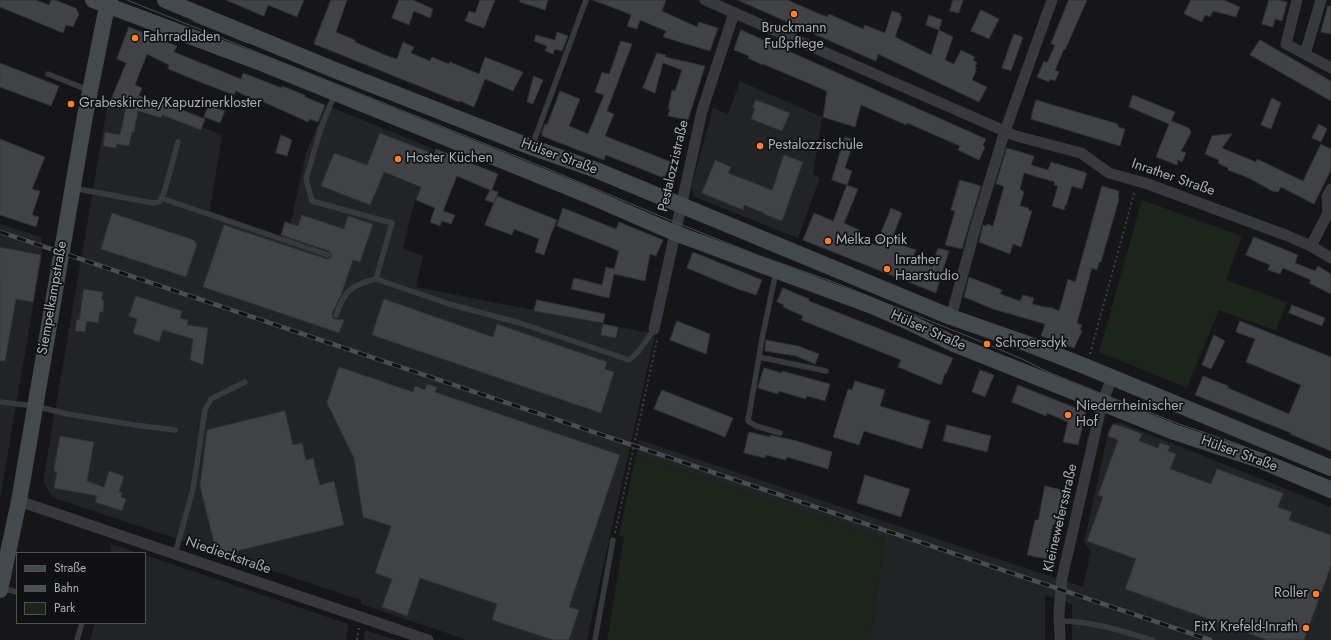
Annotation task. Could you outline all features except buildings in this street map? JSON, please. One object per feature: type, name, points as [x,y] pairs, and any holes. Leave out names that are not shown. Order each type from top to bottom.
[{"type":"street","name":"Hülser Straße","points":[[165,0],[337,71],[531,147],[596,170],[951,317],[1028,344],[1087,367],[1331,468]]},
{"type":"street","name":"Inrather Straße","points":[[705,0],[1016,136],[1081,153],[1109,173],[1138,181],[1273,231],[1311,246],[1331,258]]},
{"type":"street","points":[[1005,131],[1052,0]]},
{"type":"street","points":[[1297,0],[1286,44],[1331,68]]},
{"type":"street","points":[[1305,54],[1322,0]]},
{"type":"street","name":"Hülser Straße","points":[[103,2],[335,93],[585,194],[675,233],[872,306],[954,344],[1174,432],[1262,461],[1331,490]]},
{"type":"street","name":"Siempelkampstraße","points":[[0,589],[19,501],[90,90],[103,2]]},
{"type":"street","name":"Pestalozzistraße","points":[[654,329],[702,111],[734,13]]},
{"type":"street","name":"Hülser Straße","points":[[951,317],[977,222],[1005,131]]},
{"type":"street","points":[[1311,246],[1328,213],[1327,197],[1331,189]]},
{"type":"street","points":[[1102,403],[1112,378]]},
{"type":"street","name":"Kleinewefersstraße","points":[[1060,640],[1060,590],[1062,578],[1102,403]]},
{"type":"street","name":"Niedieckstraße","points":[[19,501],[428,640]]},
{"type":"lane","points":[[531,147],[586,0]]},
{"type":"lane","points":[[48,74],[90,90]]},
{"type":"lane","points":[[335,93],[321,128],[306,179],[312,201],[392,222],[376,279]]},
{"type":"lane","points":[[73,188],[153,203],[159,202],[164,193],[178,142]]},
{"type":"lane","points":[[161,198],[328,255]]},
{"type":"lane","points":[[776,270],[748,421],[756,426],[780,433]]},
{"type":"lane","points":[[336,314],[342,299],[351,288],[361,282],[376,279],[449,304],[520,323],[629,360],[639,351],[654,329]]},
{"type":"lane","points":[[759,356],[826,371]]},
{"type":"lane","points":[[175,554],[192,489],[205,410],[211,399],[245,382]]},
{"type":"lane","points":[[0,402],[35,406],[67,414],[114,422],[175,430]]},
{"type":"lane","points":[[595,640],[613,540]]},
{"type":"lane","points":[[0,589],[16,592]]},
{"type":"lane","points":[[1059,621],[1073,621],[1110,627],[1152,640]]},
{"type":"lane","points":[[77,640],[82,624]]},
{"type":"path","points":[[1087,367],[1138,181]]},
{"type":"path","points":[[613,540],[618,523],[657,339],[654,329]]},
{"type":"shaded area","name":"Pestalozzischule","points":[[740,81],[822,117],[813,174],[820,178],[798,238],[695,197],[691,188],[713,108],[728,114]]},
{"type":"shaded area","points":[[108,102],[161,119],[166,103],[205,118],[202,127],[222,135],[210,211],[287,238],[306,153],[326,105],[434,149],[411,214],[403,248],[423,256],[416,287],[655,334],[587,640],[467,640],[361,604],[361,600],[52,497],[43,481]]},
{"type":"shaded area","points":[[0,224],[41,237],[42,254],[0,500]]},
{"type":"shaded area","points":[[1114,423],[1121,423],[1331,507],[1331,640],[1072,640],[1072,604],[1045,595],[1045,640],[870,640],[885,539],[636,454],[639,440],[1083,587],[1091,552],[1084,542],[1109,429]]},
{"type":"shaded area","points":[[111,544],[135,552],[110,552]]},
{"type":"shaded area","points":[[146,555],[348,624],[346,640],[90,640],[95,624],[146,624]]},
{"type":"shaded area","points":[[365,630],[396,640],[364,640]]},
{"type":"green space","points":[[1142,200],[1242,236],[1226,280],[1287,302],[1276,331],[1219,310],[1187,388],[1099,352]]},
{"type":"green space","points":[[636,454],[885,539],[870,640],[607,640],[624,537],[619,536]]},
{"type":"tram line","points":[[127,0],[548,169],[677,223],[760,256],[831,281],[987,344],[1048,372],[1105,395],[1179,424],[1235,443],[1331,481]]},
{"type":"tram line","points":[[193,21],[248,43]]},
{"type":"railway","points":[[0,232],[1210,640]]},
{"type":"place","name":"Bruckmann Fußpflege","points":[[794,14]]},
{"type":"place","name":"Fahrradladen","points":[[135,38]]},
{"type":"place","name":"Grabeskirche/Kapuzinerkloster","points":[[71,104]]},
{"type":"place","name":"Pestalozzischule","points":[[760,146]]},
{"type":"place","name":"Hoster Küchen","points":[[398,159]]},
{"type":"place","name":"Melka Optik","points":[[828,241]]},
{"type":"place","name":"Inrather Haarstudio","points":[[887,269]]},
{"type":"place","name":"Schroersdyk","points":[[987,344]]},
{"type":"place","name":"Niederrheinischer Hof","points":[[1068,415]]},
{"type":"place","name":"Roller","points":[[1316,594]]},
{"type":"place","name":"FitX Krefeld-Inrath","points":[[1306,628]]}]
